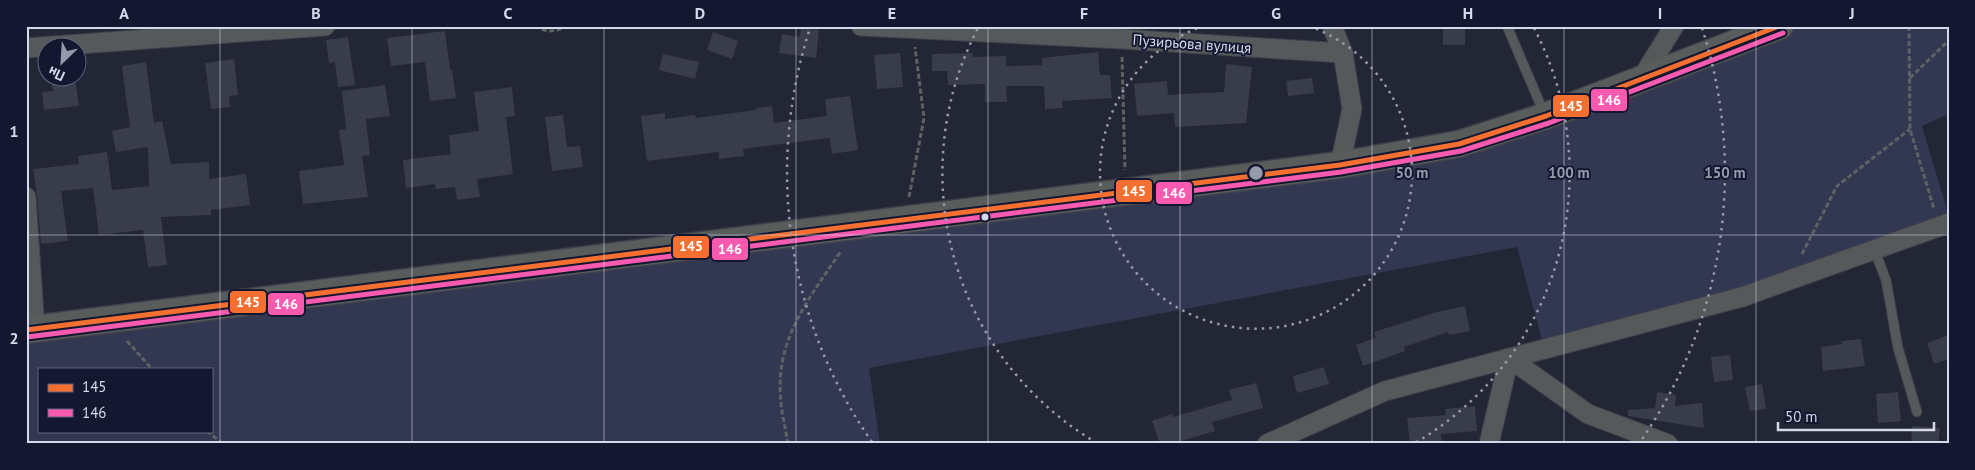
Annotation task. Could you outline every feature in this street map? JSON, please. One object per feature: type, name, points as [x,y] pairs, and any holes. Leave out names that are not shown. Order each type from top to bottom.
[{"type":"street","points":[[26,48],[325,26]]},
{"type":"street","name":"Пузирьова вулиця","points":[[861,26],[913,30],[1002,30],[1343,53]]},
{"type":"street","points":[[1332,26],[1343,53],[1352,109],[1340,165]]},
{"type":"street","points":[[1640,81],[1674,26]]},
{"type":"street","points":[[26,197],[30,329],[1340,165],[1459,144],[1546,116],[1780,26]]},
{"type":"street","points":[[1267,444],[1386,390],[1742,297],[1944,225]]},
{"type":"street","points":[[1488,444],[1509,358]]},
{"type":"street","points":[[1509,358],[1588,414],[1668,444]]},
{"type":"lane","points":[[1507,26],[1546,116]]},
{"type":"lane","points":[[1874,250],[1886,280],[1898,348],[1917,412]]},
{"type":"path","points":[[535,26],[541,30],[555,32],[567,26]]},
{"type":"path","points":[[1908,26],[1910,129],[1944,225]]},
{"type":"path","points":[[905,220],[924,118],[913,30]]},
{"type":"path","points":[[1122,39],[1125,191]]},
{"type":"path","points":[[1910,78],[1949,40]]},
{"type":"path","points":[[1788,280],[1837,186],[1910,129]]},
{"type":"path","points":[[788,444],[780,402],[780,385],[786,344],[796,318],[858,225]]},
{"type":"path","points":[[106,320],[151,368]]},
{"type":"path","points":[[208,432],[223,444]]},
{"type":"shaded area","points":[[1780,26],[1949,26],[1949,114],[1922,126],[1949,216],[1744,291],[1543,344],[1517,247],[869,368],[880,444],[26,444],[26,330],[1459,144]]},
{"type":"building","points":[[1443,26],[1465,26],[1465,45],[1443,45]]},
{"type":"building","points":[[801,28],[819,30],[816,58],[779,53],[782,34],[799,37]]},
{"type":"building","points":[[445,31],[456,98],[430,101],[425,62],[391,66],[387,38]]},
{"type":"building","points":[[713,32],[738,41],[732,59],[707,50]]},
{"type":"building","points":[[348,37],[355,85],[338,87],[335,62],[329,63],[326,40]]},
{"type":"building","points":[[1098,52],[1100,75],[1110,75],[1112,98],[1062,101],[1063,108],[1045,109],[1044,86],[1006,86],[1007,102],[985,102],[985,84],[948,85],[947,71],[932,71],[932,54],[973,53],[973,57],[1006,56],[1006,66],[1042,65],[1042,58]]},
{"type":"building","points":[[900,53],[903,87],[877,89],[874,55]]},
{"type":"building","points":[[663,54],[699,62],[695,79],[659,70]]},
{"type":"building","points":[[234,59],[238,95],[229,96],[230,107],[211,109],[205,63]]},
{"type":"building","points":[[146,62],[154,123],[162,121],[171,164],[209,162],[209,179],[246,174],[250,205],[211,210],[211,215],[161,217],[167,265],[148,267],[143,230],[99,235],[93,188],[61,191],[68,241],[41,244],[33,169],[79,164],[78,156],[107,152],[112,190],[149,186],[148,147],[116,152],[112,131],[130,127],[122,66]]},
{"type":"building","points":[[1226,64],[1252,67],[1246,123],[1175,127],[1174,113],[1137,116],[1134,84],[1167,81],[1168,95],[1224,92]]},
{"type":"building","points":[[1312,78],[1314,93],[1288,96],[1286,81]]},
{"type":"building","points":[[385,85],[390,116],[366,119],[370,155],[362,156],[368,197],[303,204],[299,171],[344,165],[339,130],[346,129],[342,91]]},
{"type":"building","points":[[512,87],[515,116],[506,117],[513,174],[477,179],[480,197],[457,200],[455,187],[436,189],[435,184],[406,188],[403,160],[451,154],[449,135],[479,131],[474,92]]},
{"type":"building","points":[[53,88],[76,88],[79,106],[44,110],[42,92],[53,91]]},
{"type":"building","points":[[850,96],[858,150],[832,154],[830,138],[743,149],[744,156],[719,159],[719,152],[647,161],[641,116],[665,113],[665,119],[695,115],[696,118],[772,106],[774,123],[827,116],[825,99]]},
{"type":"building","points":[[563,115],[567,147],[580,146],[583,167],[552,171],[545,117]]},
{"type":"building","points":[[1465,306],[1470,331],[1449,335],[1448,332],[1404,347],[1405,351],[1363,366],[1356,345],[1376,338],[1374,332],[1437,312]]},
{"type":"building","points":[[1949,335],[1949,359],[1934,364],[1927,343]]},
{"type":"building","points":[[1861,339],[1865,366],[1823,371],[1821,347],[1842,344],[1842,341]]},
{"type":"building","points":[[1730,355],[1733,380],[1714,382],[1711,357]]},
{"type":"building","points":[[1324,367],[1329,384],[1297,393],[1293,376]]},
{"type":"building","points":[[1256,383],[1263,408],[1212,422],[1215,431],[1181,441],[1182,444],[1160,444],[1152,421],[1172,414],[1173,417],[1232,400],[1229,390]]},
{"type":"building","points":[[1762,384],[1766,409],[1750,411],[1745,387]]},
{"type":"building","points":[[1657,392],[1676,395],[1675,406],[1702,403],[1704,428],[1628,416],[1628,410],[1655,408]]},
{"type":"building","points":[[1898,392],[1901,421],[1878,423],[1876,394]]},
{"type":"building","points":[[1475,406],[1477,431],[1441,434],[1442,444],[1410,444],[1407,418],[1446,415],[1445,409]]},
{"type":"building","points":[[1912,426],[1940,428],[1938,444],[1911,444]]},
{"type":"transit line","name":"145","points":[[26,330],[1340,165],[1459,144],[1546,116],[1779,26]]},
{"type":"transit line","name":"146","points":[[27,337],[1341,172],[1461,151],[1549,123],[1783,33]]}]
